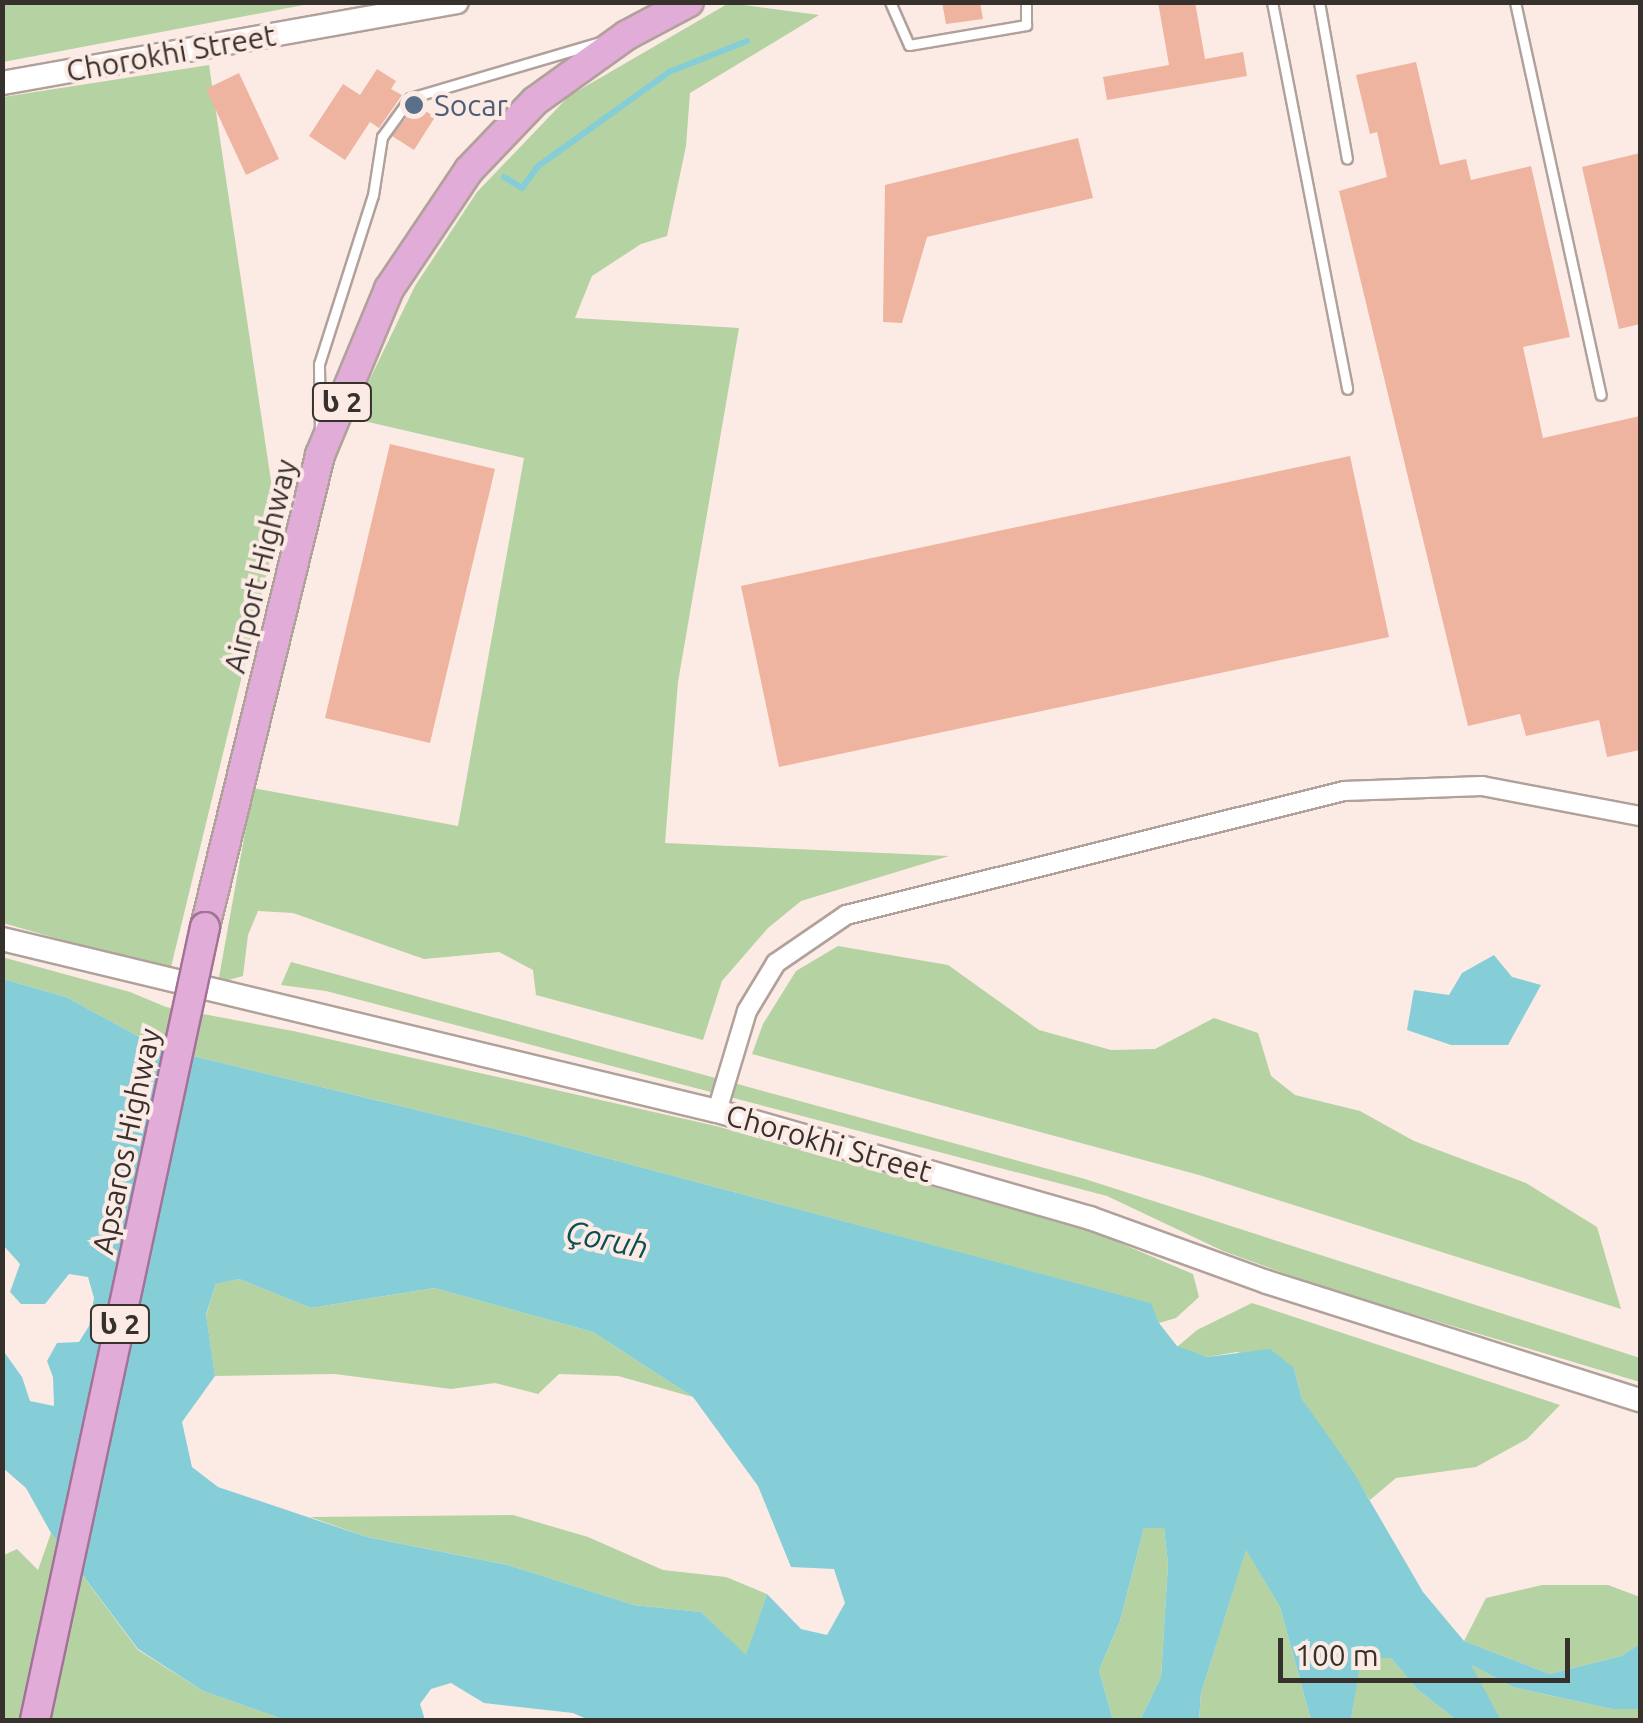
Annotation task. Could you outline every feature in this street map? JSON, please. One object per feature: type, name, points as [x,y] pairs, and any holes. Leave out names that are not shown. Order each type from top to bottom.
[{"type":"highway","name":"Airport Highway","points":[[205,927],[320,454],[389,289],[468,170],[535,102],[627,35],[689,2]]},
{"type":"highway","name":"Apsaros Highway","points":[[35,1720],[205,927]]},
{"type":"street","name":"Chorokhi Street","points":[[2,83],[457,2]]},
{"type":"street","points":[[716,1111],[747,1011],[776,963],[846,916],[1344,792],[1482,786],[1640,816]]},
{"type":"street","name":"Chorokhi Street","points":[[2,939],[716,1111],[1090,1218],[1266,1282],[1640,1400]]},
{"type":"lane","points":[[890,2],[909,45],[1026,25],[1026,2]]},
{"type":"lane","points":[[1272,2],[1346,389]]},
{"type":"lane","points":[[1319,2],[1346,160]]},
{"type":"lane","points":[[1515,2],[1601,395]]},
{"type":"lane","points":[[320,454],[319,364],[373,195],[382,137],[410,98],[488,71],[627,35]]},
{"type":"green space","points":[[3,2],[314,2],[314,3],[3,62]]},
{"type":"green space","points":[[729,3],[819,15],[690,93],[686,146],[667,236],[641,244],[592,276],[575,318],[739,328],[678,682],[665,843],[949,856],[801,901],[768,928],[722,981],[703,1040],[536,995],[533,970],[499,952],[424,959],[293,913],[258,911],[248,935],[243,976],[218,983],[253,788],[458,826],[524,458],[351,418],[415,286],[477,192],[569,96]]},
{"type":"green space","points":[[209,65],[278,528],[170,971],[3,923],[3,97]]},
{"type":"green space","points":[[838,946],[948,965],[1039,1030],[1111,1050],[1155,1049],[1214,1018],[1258,1033],[1271,1076],[1295,1095],[1360,1111],[1414,1141],[1526,1183],[1597,1227],[1621,1309],[1199,1175],[752,1054],[763,1024],[796,971]]},
{"type":"green space","points":[[2,957],[130,992],[166,1007],[293,1031],[716,1126],[1094,1232],[1193,1274],[1199,1297],[1176,1318],[1159,1323],[1150,1303],[524,1136],[160,1048],[66,997],[3,979]]},
{"type":"green space","points":[[291,962],[1085,1179],[1640,1358],[1640,1382],[1319,1286],[1223,1251],[1107,1196],[326,991],[281,985]]},
{"type":"green space","points":[[239,1279],[311,1308],[434,1288],[593,1332],[693,1397],[618,1376],[559,1374],[538,1394],[495,1383],[451,1389],[335,1374],[215,1376],[206,1315],[216,1284]]},
{"type":"green space","points":[[1252,1303],[1560,1405],[1527,1439],[1476,1467],[1396,1478],[1370,1500],[1302,1399],[1294,1368],[1237,1352],[1207,1357],[1177,1347],[1197,1330]]},
{"type":"green space","points":[[513,1515],[588,1537],[663,1570],[726,1577],[767,1594],[746,1656],[701,1612],[634,1605],[508,1565],[367,1537],[310,1517]]},
{"type":"green space","points":[[1144,1528],[1164,1528],[1168,1564],[1161,1677],[1140,1720],[1113,1720],[1099,1670],[1120,1621]]},
{"type":"green space","points":[[51,1533],[138,1650],[203,1691],[285,1720],[3,1720],[2,1556],[17,1549],[38,1570]]},
{"type":"green space","points":[[1246,1549],[1280,1607],[1311,1720],[1199,1720],[1201,1693]]},
{"type":"green space","points":[[1542,1585],[1608,1585],[1640,1597],[1640,1644],[1621,1656],[1550,1674],[1464,1641],[1486,1598]]},
{"type":"green space","points":[[1360,1658],[1391,1658],[1417,1689],[1456,1720],[1351,1720]]},
{"type":"green space","points":[[1469,1664],[1513,1687],[1612,1709],[1640,1709],[1640,1720],[1501,1720]]},
{"type":"water","points":[[1494,955],[1512,977],[1541,985],[1508,1045],[1451,1045],[1407,1030],[1414,990],[1449,995],[1462,973]]},
{"type":"water","name":"Çoruh","points":[[3,979],[66,997],[160,1048],[524,1136],[1151,1303],[1159,1323],[1177,1346],[1207,1357],[1270,1349],[1294,1368],[1302,1399],[1352,1470],[1423,1592],[1464,1641],[1550,1674],[1621,1656],[1640,1644],[1640,1709],[1612,1709],[1513,1687],[1471,1665],[1501,1720],[1456,1720],[1417,1689],[1391,1658],[1361,1658],[1351,1720],[1311,1720],[1280,1607],[1246,1550],[1201,1693],[1199,1720],[1140,1720],[1161,1677],[1168,1564],[1164,1528],[1144,1528],[1120,1621],[1099,1670],[1113,1720],[589,1720],[573,1713],[484,1703],[451,1683],[431,1689],[420,1704],[425,1720],[285,1720],[203,1691],[138,1649],[51,1533],[26,1488],[3,1468],[2,1349],[22,1377],[30,1401],[54,1406],[53,1377],[47,1361],[57,1343],[79,1342],[89,1326],[94,1298],[88,1277],[69,1274],[45,1304],[21,1304],[10,1292],[20,1264],[3,1245]],"holes":[[[239,1279],[311,1308],[434,1288],[593,1332],[693,1397],[758,1486],[791,1567],[834,1569],[845,1603],[827,1635],[801,1629],[767,1594],[746,1655],[701,1612],[634,1605],[508,1565],[367,1537],[218,1487],[192,1467],[182,1422],[215,1376],[206,1314],[216,1284]]]},
{"type":"building","points":[[942,2],[980,2],[983,19],[946,24]]},
{"type":"building","points":[[1158,2],[1195,2],[1205,59],[1243,52],[1247,76],[1107,100],[1103,77],[1169,65]]},
{"type":"building","points":[[1416,62],[1440,165],[1466,159],[1471,180],[1531,166],[1570,337],[1523,347],[1543,438],[1640,416],[1640,750],[1607,757],[1599,720],[1526,736],[1520,714],[1468,726],[1339,191],[1387,177],[1377,132],[1370,134],[1356,75]]},
{"type":"building","points":[[377,69],[396,81],[391,89],[402,95],[379,128],[370,122],[345,160],[309,136],[343,84],[360,95]]},
{"type":"building","points":[[239,73],[279,159],[246,175],[206,89]]},
{"type":"building","points":[[416,105],[435,117],[414,150],[392,136]]},
{"type":"building","points":[[1078,138],[1093,198],[927,237],[902,323],[883,322],[885,185]]},
{"type":"building","points":[[1640,153],[1640,324],[1619,329],[1582,167]]},
{"type":"building","points":[[390,444],[495,469],[430,743],[325,718]]},
{"type":"building","points":[[1350,456],[1389,637],[779,767],[741,586]]},
{"type":"waterway","points":[[504,177],[522,188],[537,167],[669,72],[747,41]]},
{"type":"place","name":"Socar","points":[[414,105]]}]
